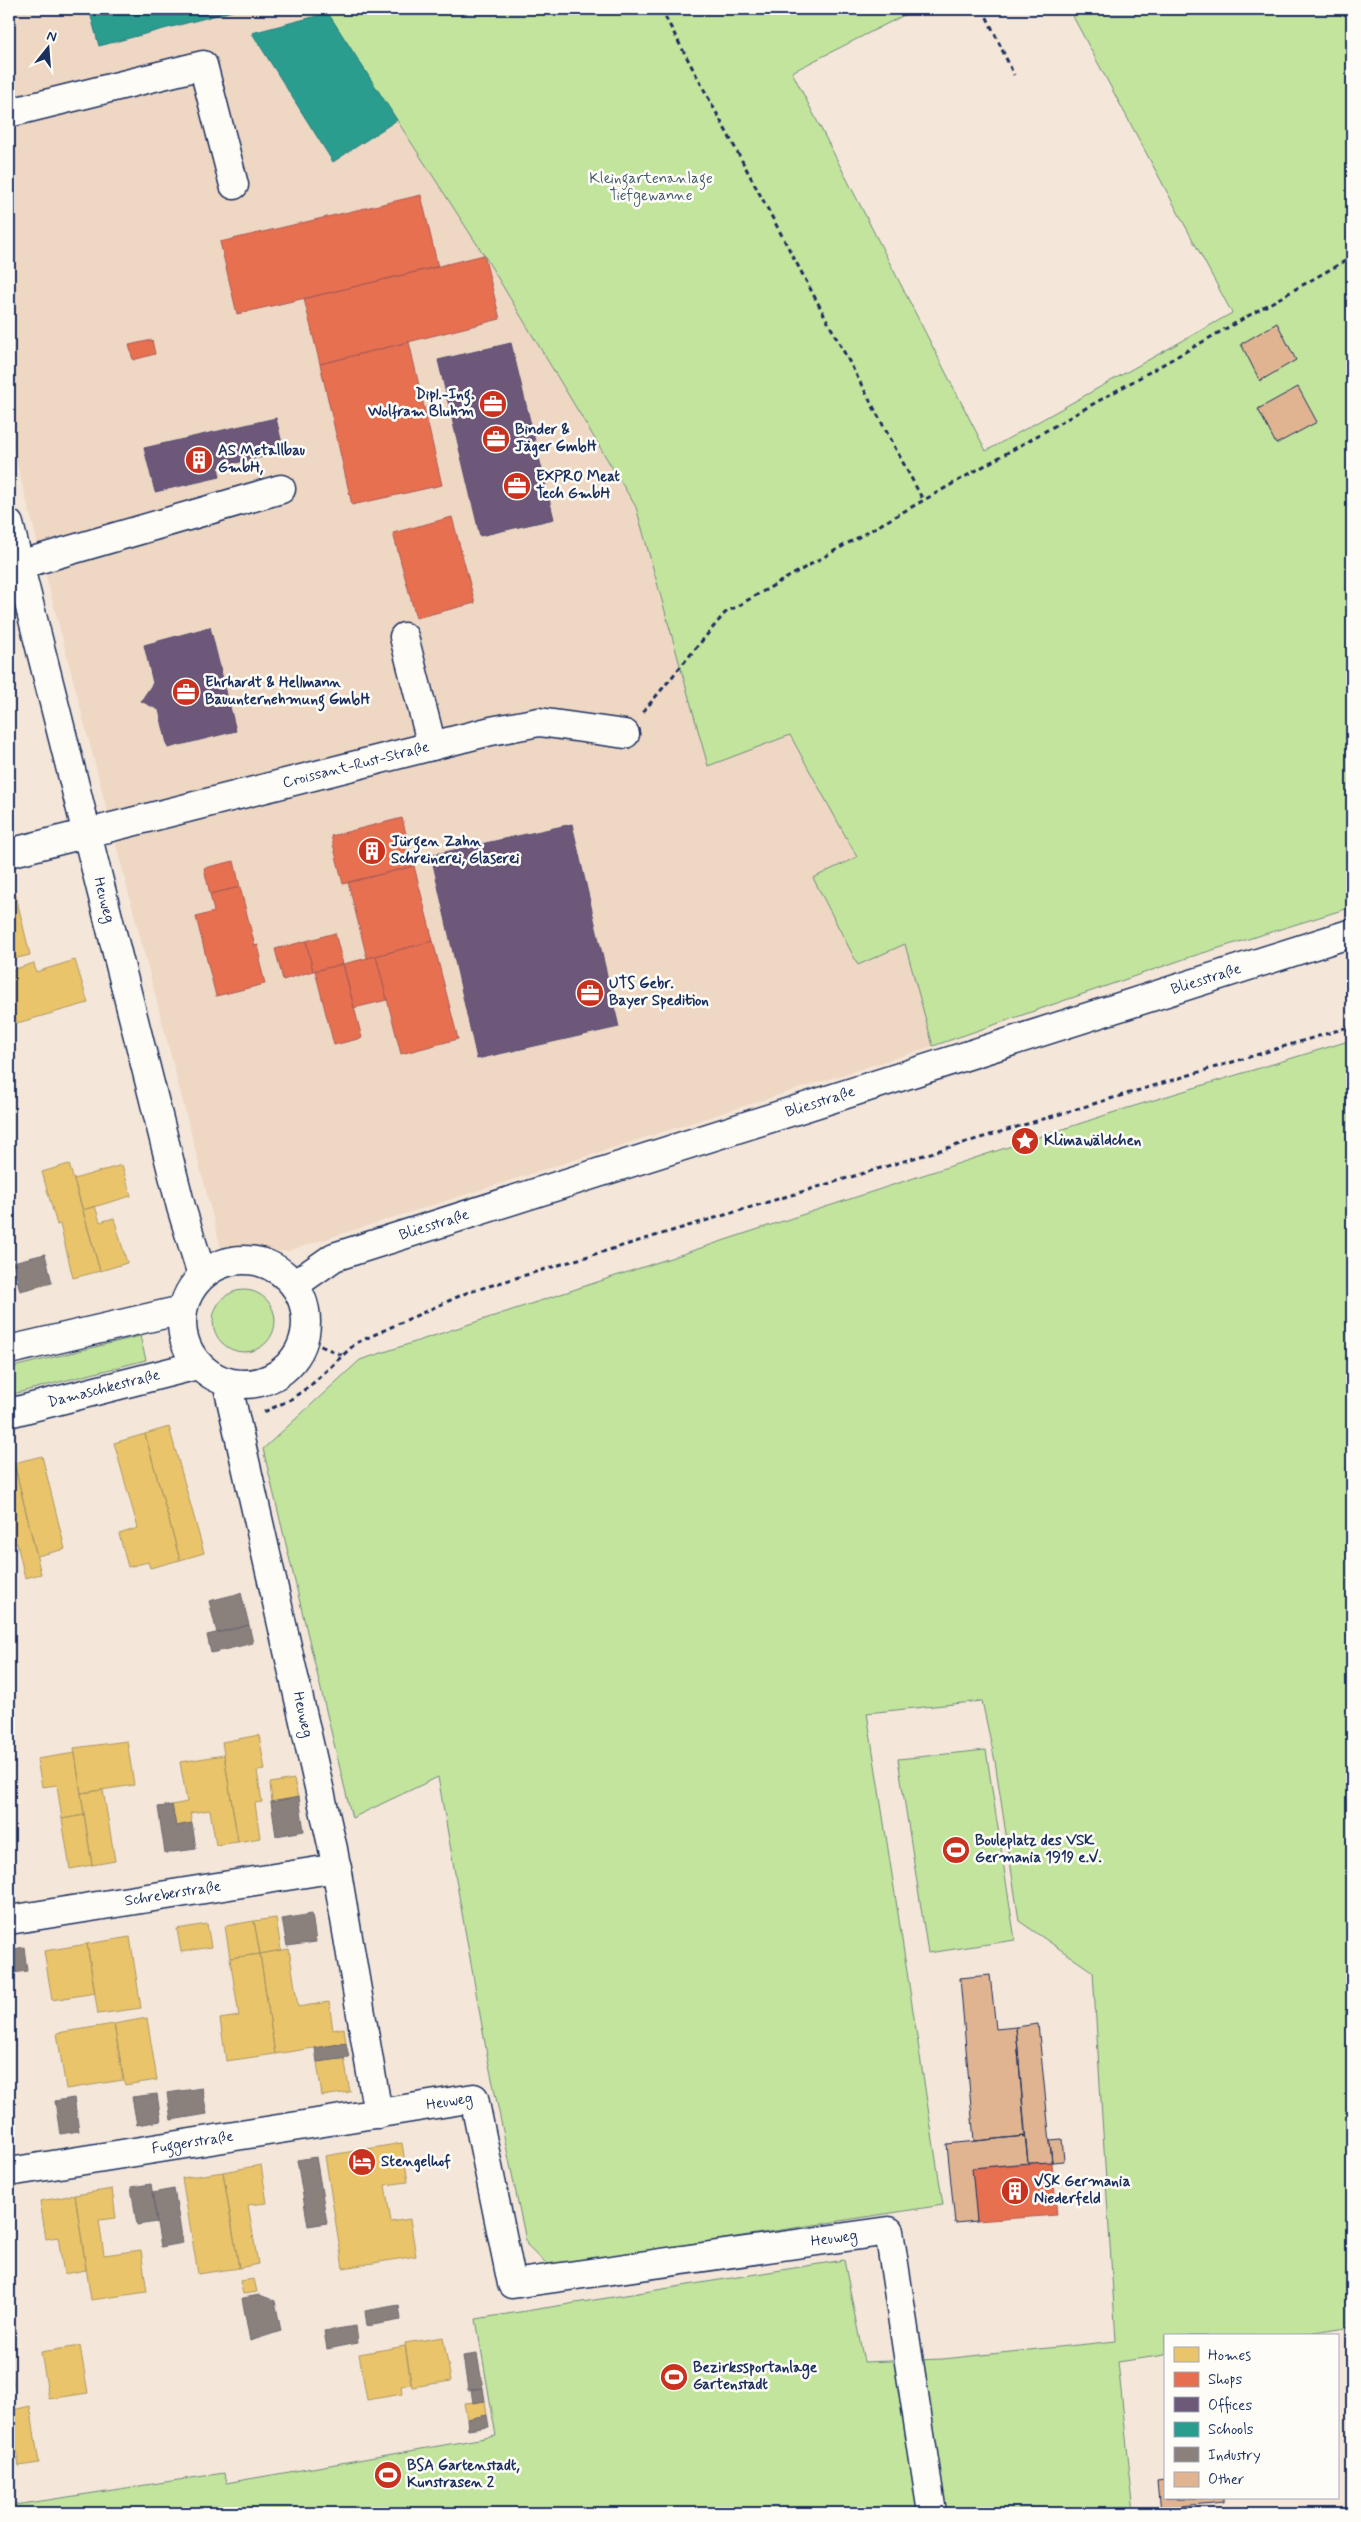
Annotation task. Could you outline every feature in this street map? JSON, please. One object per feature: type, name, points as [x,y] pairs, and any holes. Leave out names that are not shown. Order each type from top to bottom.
[{"type":"street","points":[[9,113],[203,65],[234,185]]},
{"type":"street","points":[[19,565],[281,489]]},
{"type":"street","name":"Heuweg","points":[[9,524],[88,831],[181,1207],[202,1275]]},
{"type":"street","points":[[404,637],[432,746]]},
{"type":"street","name":"Croissant-Rust-Straße","points":[[9,853],[88,831],[432,746],[539,722],[625,734]]},
{"type":"street","name":"Bliesstraße","points":[[294,1285],[334,1257],[1352,933]]},
{"type":"street","points":[[245,1260],[264,1263],[280,1271],[294,1285],[302,1298],[305,1314],[304,1339],[293,1360],[280,1373],[263,1381],[245,1384],[227,1382],[212,1375],[198,1365],[187,1349],[182,1330],[182,1310],[187,1294],[202,1275],[212,1267],[227,1262],[245,1260]]},
{"type":"street","points":[[9,1350],[182,1310]]},
{"type":"street","name":"Damaschkestraße","points":[[9,1413],[198,1365]]},
{"type":"street","name":"Heuweg","points":[[227,1382],[337,1868],[378,2114],[474,2098],[512,2284],[889,2231],[932,2513]]},
{"type":"street","name":"Schreberstraße","points":[[9,1920],[337,1868]]},
{"type":"street","name":"Fuggerstraße","points":[[9,2172],[378,2114]]},
{"type":"path","points":[[660,9],[923,500]]},
{"type":"path","points":[[984,9],[1014,75]]},
{"type":"path","points":[[625,734],[725,613],[1352,257]]},
{"type":"path","points":[[235,1418],[264,1412],[290,1400],[311,1385],[356,1343],[466,1293],[1352,1026]]},
{"type":"path","points":[[304,1339],[343,1356]]},
{"type":"shaded area","points":[[9,9],[325,9],[484,255],[636,507],[708,765],[790,735],[857,857],[814,878],[858,965],[905,943],[933,1046],[288,1251],[222,1252],[9,433]]},
{"type":"green space","name":"Kleingartenanlage Tiefgewanne","points":[[325,9],[916,9],[792,72],[986,451],[1232,313],[1069,9],[1352,9],[1352,907],[1190,957],[933,1046],[905,944],[858,965],[813,878],[857,857],[790,735],[708,766],[636,507],[484,255]]},
{"type":"green space","points":[[1352,1040],[1352,2326],[1302,2334],[1164,2334],[1164,2355],[1118,2362],[1134,2513],[9,2513],[9,2506],[224,2473],[226,2483],[496,2436],[476,2319],[844,2260],[864,2362],[943,2359],[1116,2341],[1093,1972],[1019,1921],[995,1761],[982,1701],[867,1713],[943,2205],[555,2265],[546,2263],[527,2245],[488,2060],[438,1777],[352,1818],[263,1449],[360,1360],[1118,1111]]},
{"type":"green space","points":[[238,1290],[250,1290],[266,1299],[273,1309],[275,1321],[273,1333],[266,1343],[250,1352],[238,1352],[227,1347],[218,1338],[213,1327],[213,1315],[218,1304],[227,1295]]},
{"type":"green space","points":[[140,1336],[146,1360],[9,1395],[9,1368]]},
{"type":"green space","name":"Bouleplatz des VSK Germania 1919 e.V.","points":[[986,1750],[1015,1940],[928,1953],[898,1759]]},
{"type":"building: Homes","points":[[15,892],[30,955],[9,960],[9,893]]},
{"type":"building: Homes","points":[[75,960],[88,1003],[17,1023],[9,993],[9,971],[34,963],[36,972]]},
{"type":"building: Homes","points":[[69,1164],[100,1271],[73,1278],[60,1224],[57,1225],[42,1172]]},
{"type":"building: Homes","points":[[122,1165],[131,1196],[83,1210],[74,1179]]},
{"type":"building: Homes","points":[[95,1206],[100,1222],[114,1218],[127,1263],[100,1271],[83,1210]]},
{"type":"building: Homes","points":[[169,1427],[204,1553],[180,1560],[145,1434]]},
{"type":"building: Homes","points":[[145,1434],[180,1560],[150,1568],[148,1562],[128,1567],[119,1534],[138,1528],[114,1443]]},
{"type":"building: Homes","points":[[42,1456],[65,1549],[37,1556],[14,1463]]},
{"type":"building: Homes","points":[[14,1463],[41,1574],[25,1578],[17,1543],[9,1545],[9,1464]]},
{"type":"building: Homes","points":[[259,1735],[265,1770],[257,1771],[262,1802],[255,1803],[260,1838],[238,1842],[222,1742]]},
{"type":"building: Homes","points":[[127,1741],[134,1785],[81,1793],[74,1748]]},
{"type":"building: Homes","points":[[75,1753],[84,1815],[62,1819],[57,1785],[42,1787],[37,1759]]},
{"type":"building: Homes","points":[[224,1755],[238,1842],[216,1845],[210,1810],[190,1813],[192,1823],[176,1826],[172,1805],[187,1802],[180,1762]]},
{"type":"building: Homes","points":[[294,1779],[298,1798],[272,1802],[270,1783]]},
{"type":"building: Homes","points":[[103,1790],[115,1861],[92,1865],[81,1793]]},
{"type":"building: Homes","points":[[84,1815],[92,1865],[70,1869],[62,1819]]},
{"type":"building: Homes","points":[[276,1918],[281,1950],[260,1954],[254,1921]]},
{"type":"building: Homes","points":[[254,1921],[260,1954],[230,1958],[225,1926]]},
{"type":"building: Homes","points":[[207,1924],[211,1947],[181,1952],[177,1929]]},
{"type":"building: Homes","points":[[130,1937],[141,2008],[98,2014],[87,1944]]},
{"type":"building: Homes","points":[[87,1944],[95,1993],[52,2000],[44,1951]]},
{"type":"building: Homes","points":[[289,1949],[298,2007],[329,2002],[333,2030],[344,2028],[346,2043],[275,2054],[260,1954]]},
{"type":"building: Homes","points":[[260,1954],[275,2054],[226,2061],[220,2019],[239,2016],[230,1958]]},
{"type":"building: Homes","points":[[147,2018],[157,2080],[125,2085],[114,2024]]},
{"type":"building: Homes","points":[[114,2024],[123,2080],[66,2089],[57,2033]]},
{"type":"building: Homes","points":[[344,2058],[350,2092],[322,2096],[317,2062]]},
{"type":"building: Homes","points":[[402,2143],[408,2182],[385,2185],[391,2222],[410,2219],[416,2256],[343,2268],[325,2156]]},
{"type":"building: Homes","points":[[261,2165],[267,2203],[248,2205],[258,2264],[239,2268],[223,2172]]},
{"type":"building: Homes","points":[[223,2172],[239,2268],[198,2274],[182,2178]]},
{"type":"building: Homes","points":[[112,2189],[116,2218],[99,2220],[104,2255],[141,2250],[147,2292],[91,2300],[75,2195]]},
{"type":"building: Homes","points":[[75,2195],[86,2270],[64,2274],[58,2237],[46,2239],[40,2201]]},
{"type":"building: Homes","points":[[254,2279],[257,2292],[243,2294],[240,2281]]},
{"type":"building: Homes","points":[[443,2337],[451,2381],[412,2387],[405,2343]]},
{"type":"building: Homes","points":[[80,2346],[88,2393],[49,2399],[41,2352]]},
{"type":"building: Homes","points":[[405,2346],[411,2384],[401,2386],[402,2394],[367,2400],[359,2354]]},
{"type":"building: Homes","points":[[9,2371],[11,2371],[13,2385],[9,2386]]},
{"type":"building: Homes","points":[[9,2386],[12,2410],[9,2411]]},
{"type":"building: Homes","points":[[485,2401],[487,2415],[467,2419],[464,2403]]},
{"type":"building: Homes","points":[[30,2406],[39,2463],[19,2466],[16,2447],[9,2448],[9,2411]]},
{"type":"building: Shops","points":[[421,195],[438,267],[237,314],[220,242]]},
{"type":"building: Shops","points":[[484,255],[500,319],[320,364],[304,299]]},
{"type":"building: Shops","points":[[152,340],[155,354],[133,360],[129,345]]},
{"type":"building: Shops","points":[[409,342],[442,485],[352,505],[320,364]]},
{"type":"building: Shops","points":[[452,517],[475,603],[416,618],[393,533]]},
{"type":"building: Shops","name":"Jürgen Zahn Schreinerei, Glaserei","points":[[402,818],[414,866],[343,884],[331,836]]},
{"type":"building: Shops","points":[[234,861],[240,887],[210,894],[204,868]]},
{"type":"building: Shops","points":[[414,866],[433,941],[367,958],[348,882]]},
{"type":"building: Shops","points":[[240,887],[255,946],[258,945],[265,984],[216,996],[196,917],[214,912],[210,894]]},
{"type":"building: Shops","points":[[335,933],[343,964],[313,971],[306,941]]},
{"type":"building: Shops","points":[[306,941],[313,971],[283,980],[275,949]]},
{"type":"building: Shops","points":[[433,941],[458,1039],[401,1054],[376,956]]},
{"type":"building: Shops","points":[[376,956],[387,1000],[354,1008],[343,964]]},
{"type":"building: Shops","points":[[343,964],[362,1038],[334,1045],[315,971]]},
{"type":"building: Shops","name":"VSK Germania Niederfeld","points":[[1052,2162],[1057,2215],[977,2221],[972,2168]]},
{"type":"building: Offices","name":"Binder & Jäger GmbH","points":[[511,343],[554,519],[480,536],[438,360]]},
{"type":"building: Offices","name":"AS Metallbau GmbH,","points":[[276,418],[284,452],[218,467],[220,477],[155,492],[144,448]]},
{"type":"building: Offices","name":"Ehrhardt & Hellmann Bauunternehmung GmbH","points":[[210,627],[236,731],[168,748],[159,710],[141,701],[153,683],[144,645]]},
{"type":"building: Offices","points":[[572,824],[619,1027],[477,1059],[431,855]]},
{"type":"building: Schools","points":[[89,9],[240,9],[99,46]]},
{"type":"building: Schools","points":[[328,13],[397,120],[333,162],[252,33]]},
{"type":"building: Industry","points":[[45,1254],[52,1283],[20,1291],[13,1262]]},
{"type":"building: Industry","points":[[241,1593],[249,1625],[217,1633],[209,1601]]},
{"type":"building: Industry","points":[[249,1625],[253,1643],[211,1653],[207,1635]]},
{"type":"building: Industry","points":[[299,1797],[304,1831],[276,1836],[271,1802]]},
{"type":"building: Industry","points":[[172,1805],[176,1826],[192,1823],[196,1849],[165,1853],[158,1807]]},
{"type":"building: Industry","points":[[312,1914],[316,1942],[287,1946],[282,1919]]},
{"type":"building: Industry","points":[[24,1947],[27,1971],[13,1973],[9,1950]]},
{"type":"building: Industry","points":[[346,2043],[349,2058],[317,2062],[315,2048]]},
{"type":"building: Industry","points":[[202,2088],[207,2114],[171,2120],[167,2093]]},
{"type":"building: Industry","points":[[157,2094],[161,2121],[137,2125],[132,2097]]},
{"type":"building: Industry","points":[[74,2098],[79,2131],[60,2134],[55,2101]]},
{"type":"building: Industry","points":[[316,2157],[327,2223],[308,2226],[297,2160]]},
{"type":"building: Industry","points":[[151,2184],[157,2222],[137,2225],[131,2187]]},
{"type":"building: Industry","points":[[174,2189],[183,2243],[161,2247],[152,2193]]},
{"type":"building: Industry","points":[[260,2295],[275,2301],[281,2331],[250,2341],[242,2298]]},
{"type":"building: Industry","points":[[399,2305],[401,2320],[367,2326],[365,2311]]},
{"type":"building: Industry","points":[[356,2326],[358,2343],[327,2349],[324,2331]]},
{"type":"building: Industry","points":[[477,2354],[483,2388],[468,2390],[463,2356]]},
{"type":"building: Industry","points":[[483,2388],[485,2401],[473,2403],[471,2389]]},
{"type":"building: Industry","points":[[487,2415],[489,2427],[468,2430],[467,2419]]},
{"type":"building: Other","points":[[1277,323],[1296,360],[1260,381],[1241,344]]},
{"type":"building: Other","points":[[1298,387],[1317,422],[1276,444],[1258,409]]},
{"type":"building: Other","points":[[990,1975],[996,2029],[1016,2027],[1025,2136],[974,2141],[960,1978]]},
{"type":"building: Other","points":[[1038,2024],[1052,2162],[1028,2163],[1016,2027]]},
{"type":"building: Other","points":[[1025,2136],[1028,2163],[972,2168],[977,2221],[955,2223],[947,2144]]},
{"type":"building: Other","points":[[1062,2139],[1064,2161],[1052,2162],[1050,2140]]},
{"type":"building: Other","points":[[1164,2480],[1164,2500],[1223,2500],[1223,2502],[1181,2506],[1182,2513],[1160,2513],[1157,2481]]},
{"type":"place","name":"Dipl.-Ing. Wolfram Bluhm","points":[[493,404]]},
{"type":"place","name":"Binder & Jäger GmbH","points":[[496,439]]},
{"type":"place","name":"AS Metallbau GmbH,","points":[[199,460]]},
{"type":"place","name":"EXPRO Meat Tech GmbH","points":[[517,486]]},
{"type":"place","name":"Ehrhardt & Hellmann Bauunternehmung GmbH","points":[[186,692]]},
{"type":"place","name":"Jürgen Zahn Schreinerei, Glaserei","points":[[372,851]]},
{"type":"place","name":"UTS Gebr. Bayer Spedition","points":[[590,993]]},
{"type":"place","name":"Klimawäldchen","points":[[1025,1141]]},
{"type":"place","name":"Bouleplatz des VSK Germania 1919 e.V.","points":[[956,1850]]},
{"type":"place","name":"Stengelhof","points":[[362,2162]]},
{"type":"place","name":"VSK Germania Niederfeld","points":[[1015,2191]]},
{"type":"place","name":"Bezirkssportanlage Gartenstadt","points":[[674,2377]]},
{"type":"place","name":"BSA Gartenstadt, Kunstrasen 2","points":[[388,2475]]}]
